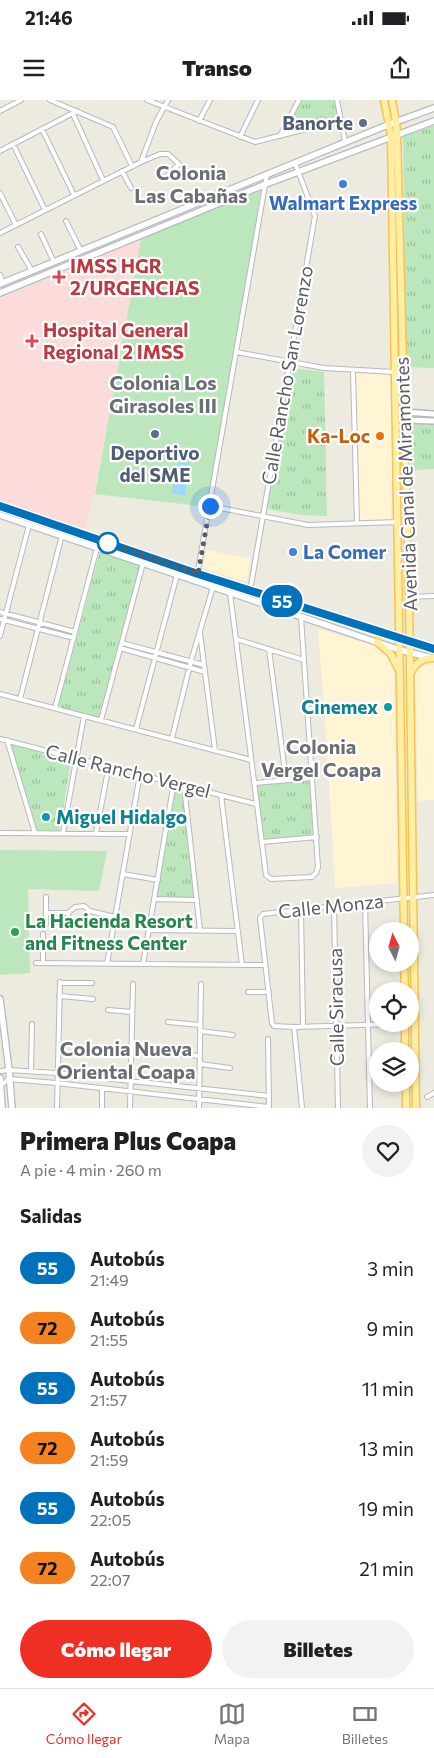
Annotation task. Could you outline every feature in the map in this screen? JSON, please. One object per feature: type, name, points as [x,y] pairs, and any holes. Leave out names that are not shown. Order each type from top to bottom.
[{"type":"main road","name":"Avenida Canal de Miramontes","points":[[384,100],[393,123]]},
{"type":"main road","name":"Avenida Canal de Miramontes","points":[[392,100],[409,597],[416,1108]]},
{"type":"main road","points":[[2,284],[345,142],[434,108]]},
{"type":"main road","points":[[0,293],[266,184],[434,120]]},
{"type":"main road","name":"Avenida Canal de Miramontes","points":[[394,134],[394,372],[404,922]]},
{"type":"main road","points":[[299,172],[299,167],[306,158]]},
{"type":"main road","points":[[0,506],[198,574],[434,649]]},
{"type":"main road","points":[[0,515],[400,650],[434,658]]},
{"type":"main road","points":[[378,642],[394,658],[400,671],[401,681]]},
{"type":"main road","points":[[410,677],[413,668],[418,663],[424,659],[434,658]]},
{"type":"main road","points":[[0,999],[12,1108]]},
{"type":"main road","points":[[0,1078],[2,1108]]},
{"type":"main road","points":[[406,1092],[406,1108]]},
{"type":"street","points":[[0,111],[21,100]]},
{"type":"street","points":[[50,100],[114,127],[132,166]]},
{"type":"street","points":[[147,100],[255,142],[342,120]]},
{"type":"street","points":[[141,162],[168,100]]},
{"type":"street","points":[[199,121],[210,100]]},
{"type":"street","points":[[240,137],[258,100]]},
{"type":"street","points":[[280,136],[298,100]]},
{"type":"street","points":[[337,100],[345,142]]},
{"type":"street","points":[[0,151],[77,111]]},
{"type":"street","points":[[72,114],[103,180]]},
{"type":"street","points":[[42,130],[74,195]]},
{"type":"street","points":[[13,144],[45,210]]},
{"type":"street","points":[[0,233],[103,180],[160,154],[168,154],[179,164],[167,176]]},
{"type":"street","name":"Calle Rancho San Lorenzo","points":[[250,591],[315,216],[295,163]]},
{"type":"street","points":[[122,171],[132,188]]},
{"type":"street","points":[[196,582],[267,174]]},
{"type":"street","points":[[0,194],[16,225]]},
{"type":"street","points":[[66,221],[81,251]]},
{"type":"street","points":[[41,234],[54,262]]},
{"type":"street","points":[[18,246],[32,271]]},
{"type":"street","points":[[0,275],[2,284]]},
{"type":"street","points":[[236,352],[324,368],[394,372]]},
{"type":"street","points":[[353,371],[357,523]]},
{"type":"street","points":[[404,416],[434,414]]},
{"type":"street","points":[[404,416],[434,421]]},
{"type":"street","points":[[210,506],[308,525],[398,522]]},
{"type":"street","points":[[0,636],[2,619],[6,613],[29,525]]},
{"type":"street","points":[[20,699],[62,536]]},
{"type":"street","points":[[56,708],[97,548]]},
{"type":"street","points":[[101,720],[145,555]]},
{"type":"street","points":[[136,729],[177,576]]},
{"type":"street","points":[[172,738],[191,661],[213,587]]},
{"type":"street","points":[[230,593],[266,875],[271,879],[312,877],[318,867],[301,617]]},
{"type":"street","points":[[409,597],[434,596]]},
{"type":"street","points":[[0,612],[75,632]]},
{"type":"street","points":[[2,619],[74,638]]},
{"type":"street","points":[[200,630],[216,750]]},
{"type":"street","points":[[236,639],[304,660]]},
{"type":"street","points":[[122,643],[204,665]]},
{"type":"street","points":[[120,648],[205,672]]},
{"type":"street","points":[[269,649],[286,780]]},
{"type":"street","points":[[0,694],[251,760]]},
{"type":"street","points":[[308,709],[323,708]]},
{"type":"street","points":[[63,833],[84,716]]},
{"type":"street","name":"Calle Rancho Vergel","points":[[0,739],[109,765],[256,804]]},
{"type":"street","points":[[7,740],[35,833]]},
{"type":"street","points":[[96,833],[109,765]]},
{"type":"street","points":[[107,964],[140,774]]},
{"type":"street","points":[[255,783],[312,778]]},
{"type":"street","points":[[143,964],[174,782]]},
{"type":"street","points":[[184,785],[200,930]]},
{"type":"street","points":[[221,794],[242,965]]},
{"type":"street","points":[[0,827],[1,833],[129,834]]},
{"type":"street","points":[[262,842],[317,837]]},
{"type":"street","points":[[123,874],[158,880]]},
{"type":"street","name":"Calle Monza","points":[[265,965],[260,918],[263,914],[434,895]]},
{"type":"street","points":[[46,897],[46,924]]},
{"type":"street","points":[[154,899],[196,900]]},
{"type":"street","points":[[36,963],[265,965],[274,1026],[369,1025],[365,902]]},
{"type":"street","points":[[46,913],[68,913],[76,907],[84,906],[90,912],[115,917]]},
{"type":"street","name":"Calle Siracusa","points":[[334,906],[338,1108]]},
{"type":"street","points":[[301,909],[303,1026]]},
{"type":"street","points":[[68,913],[69,925]]},
{"type":"street","points":[[149,930],[237,931]]},
{"type":"street","points":[[43,934],[43,963]]},
{"type":"street","points":[[57,1108],[56,1083],[60,983],[92,984]]},
{"type":"street","points":[[130,1108],[133,984]]},
{"type":"street","points":[[199,1108],[201,984]]},
{"type":"street","points":[[248,992],[268,992]]},
{"type":"street","points":[[59,996],[93,999]]},
{"type":"street","points":[[108,1010],[132,1012]]},
{"type":"street","points":[[168,1022],[200,1025]]},
{"type":"street","points":[[31,1072],[32,1024]]},
{"type":"street","points":[[294,1027],[302,1108]]},
{"type":"street","points":[[200,1030],[233,1035]]},
{"type":"street","points":[[369,1032],[370,1108]]},
{"type":"street","points":[[0,1086],[10,1079],[130,1091],[243,1106],[269,1107],[268,1039]]},
{"type":"street","points":[[170,1053],[200,1056]]},
{"type":"street","points":[[200,1064],[230,1068]]},
{"type":"street","points":[[0,1071],[57,1073],[269,1096]]},
{"type":"street","points":[[102,1088],[102,1108]]},
{"type":"street","points":[[427,1097],[434,1092]]},
{"type":"shaded area","points":[[141,239],[94,494],[85,531],[0,501],[0,298]]},
{"type":"shaded area","points":[[354,370],[394,372],[391,522],[355,522]]},
{"type":"shaded area","points":[[206,550],[250,558],[247,582],[203,568]]},
{"type":"shaded area","points":[[318,629],[378,646],[385,651],[393,662],[397,883],[335,888]]},
{"type":"shaded area","points":[[426,660],[434,661],[434,800],[418,801],[415,670]]},
{"type":"green space","points":[[300,100],[336,100],[339,117],[285,130]]},
{"type":"green space","points":[[434,126],[434,368],[406,367],[403,136]]},
{"type":"green space","points":[[261,191],[209,507],[95,494],[141,239],[140,235]]},
{"type":"green space","points":[[293,368],[324,372],[327,516],[301,515],[267,509]]},
{"type":"green space","points":[[411,424],[434,425],[434,469],[411,470]]},
{"type":"green space","points":[[100,551],[141,566],[100,718],[58,707]]},
{"type":"green space","points":[[9,743],[72,756],[59,832],[37,831]]},
{"type":"green space","points":[[310,781],[315,835],[262,840],[255,785]]},
{"type":"green space","points":[[175,785],[184,787],[195,898],[155,898]]},
{"type":"green space","name":"La Hacienda Resort and Fitness Center","points":[[0,850],[107,851],[99,891],[28,889],[30,973],[0,975]]},
{"type":"water","points":[[178,461],[190,463],[185,496],[172,493]]},
{"type":"bus line","name":"55","points":[[0,506],[198,574],[434,649]]},
{"type":"place","name":"Banorte","points":[[363,123]]},
{"type":"place","name":"Walmart Express","points":[[343,184]]},
{"type":"place","name":"IMSS HGR 2/URGENCIAS","points":[[59,277]]},
{"type":"place","name":"Hospital General Regional 2 IMSS","points":[[32,341]]},
{"type":"place","name":"Deportivo del SME","points":[[155,434]]},
{"type":"place","name":"Ka-Loc","points":[[380,436]]},
{"type":"place","name":"La Comer","points":[[293,552]]},
{"type":"place","name":"Cinemex","points":[[388,707]]},
{"type":"place","name":"Miguel Hidalgo","points":[[46,817]]},
{"type":"place","name":"La Hacienda Resort and Fitness Center","points":[[15,932]]},
{"type":"district","name":"Colonia Las Cabañas","points":[[191,184]]},
{"type":"district","name":"Colonia Los Girasoles III","points":[[163,394]]},
{"type":"district","name":"Colonia Vergel Coapa","points":[[321,758]]},
{"type":"district","name":"Colonia Nueva Oriental Coapa","points":[[126,1060]]},
{"type":"route","points":[[108,543],[198,574],[210,506]]}]
